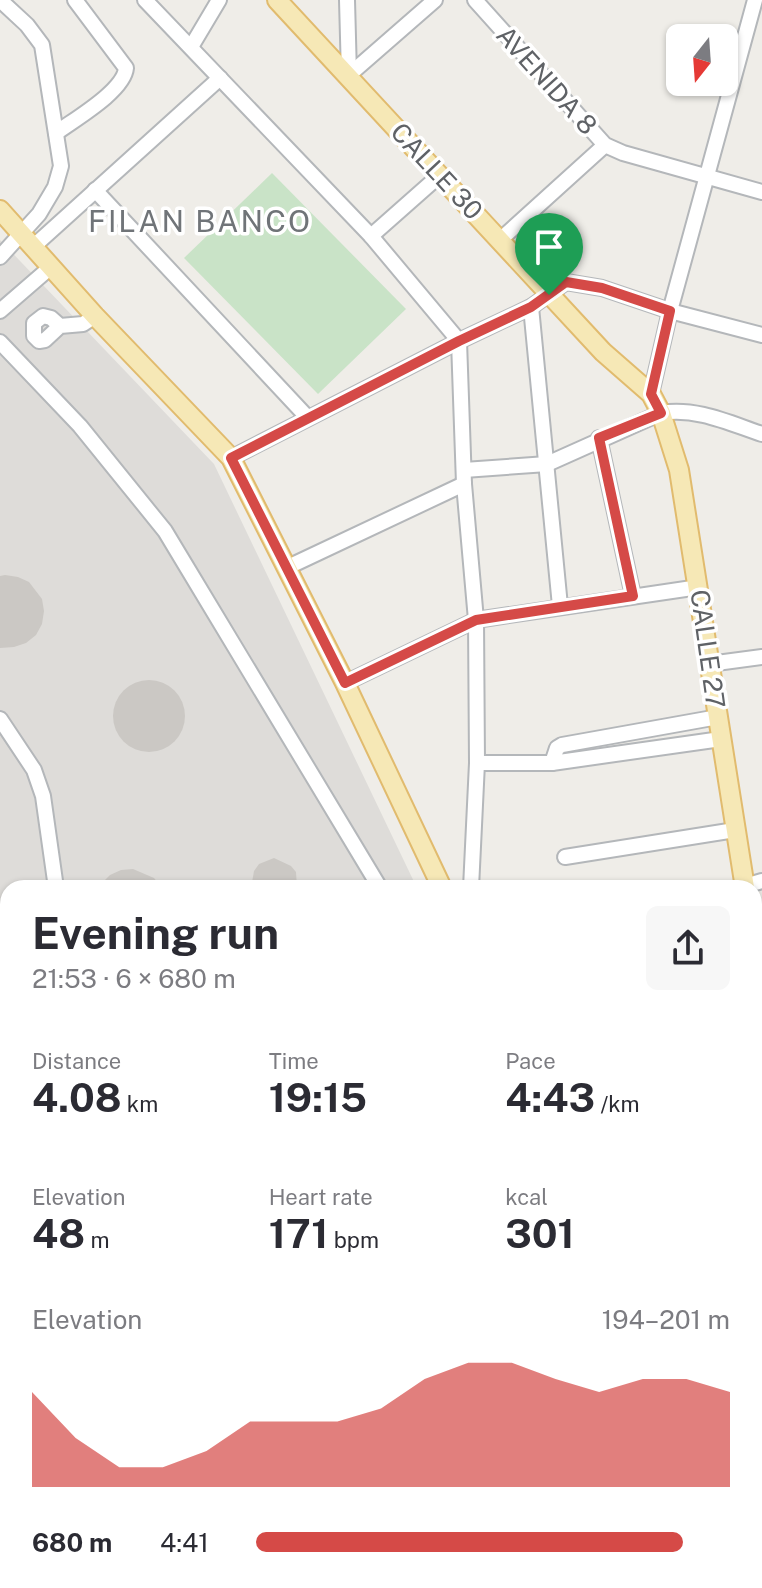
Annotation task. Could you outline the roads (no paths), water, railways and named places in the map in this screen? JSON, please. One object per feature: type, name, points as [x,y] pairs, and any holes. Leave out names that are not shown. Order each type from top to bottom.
[{"type":"main road","name":"CALLE 30","points":[[277,0],[603,352],[651,394],[661,413]]},
{"type":"main road","points":[[0,210],[95,316],[231,458],[345,683],[438,880]]},
{"type":"main road","name":"CALLE 27","points":[[661,413],[679,470],[735,830],[749,880]]},
{"type":"street","points":[[0,0],[27,25],[42,45],[61,166],[55,187],[28,240]]},
{"type":"street","points":[[56,133],[118,87],[126,73],[126,68],[75,0]]},
{"type":"street","points":[[145,0],[371,236],[459,341],[464,477],[476,620],[477,763],[471,880]]},
{"type":"street","points":[[191,47],[219,0]]},
{"type":"street","points":[[347,0],[349,75]]},
{"type":"street","points":[[349,75],[435,0]]},
{"type":"street","name":"AVENIDA 8","points":[[475,0],[605,145],[623,153],[762,192]]},
{"type":"street","points":[[651,394],[670,311],[755,0]]},
{"type":"street","points":[[0,257],[95,190],[220,78]]},
{"type":"street","points":[[500,240],[605,145]]},
{"type":"street","points":[[371,236],[440,175]]},
{"type":"street","points":[[95,190],[308,418]]},
{"type":"street","points":[[2,306],[52,266]]},
{"type":"street","points":[[231,458],[531,307],[566,282],[602,288],[670,311],[762,335]]},
{"type":"street","points":[[531,307],[560,606]]},
{"type":"street","points":[[60,326],[83,324],[95,316]]},
{"type":"street","points":[[0,342],[80,426],[165,531],[375,880]]},
{"type":"street","points":[[288,567],[464,477],[547,464],[599,438],[661,413],[678,410],[700,414],[762,434]]},
{"type":"street","points":[[599,438],[633,596]]},
{"type":"street","points":[[345,683],[476,620],[699,587]]},
{"type":"street","points":[[709,664],[762,657]]},
{"type":"street","points":[[552,763],[555,752],[562,745],[718,717]]},
{"type":"street","points":[[0,719],[34,770],[39,783],[55,880]]},
{"type":"street","points":[[477,763],[552,763],[721,739]]},
{"type":"street","points":[[565,857],[735,830]]},
{"type":"district","name":"FILAN BANCO","points":[[200,221]]}]
